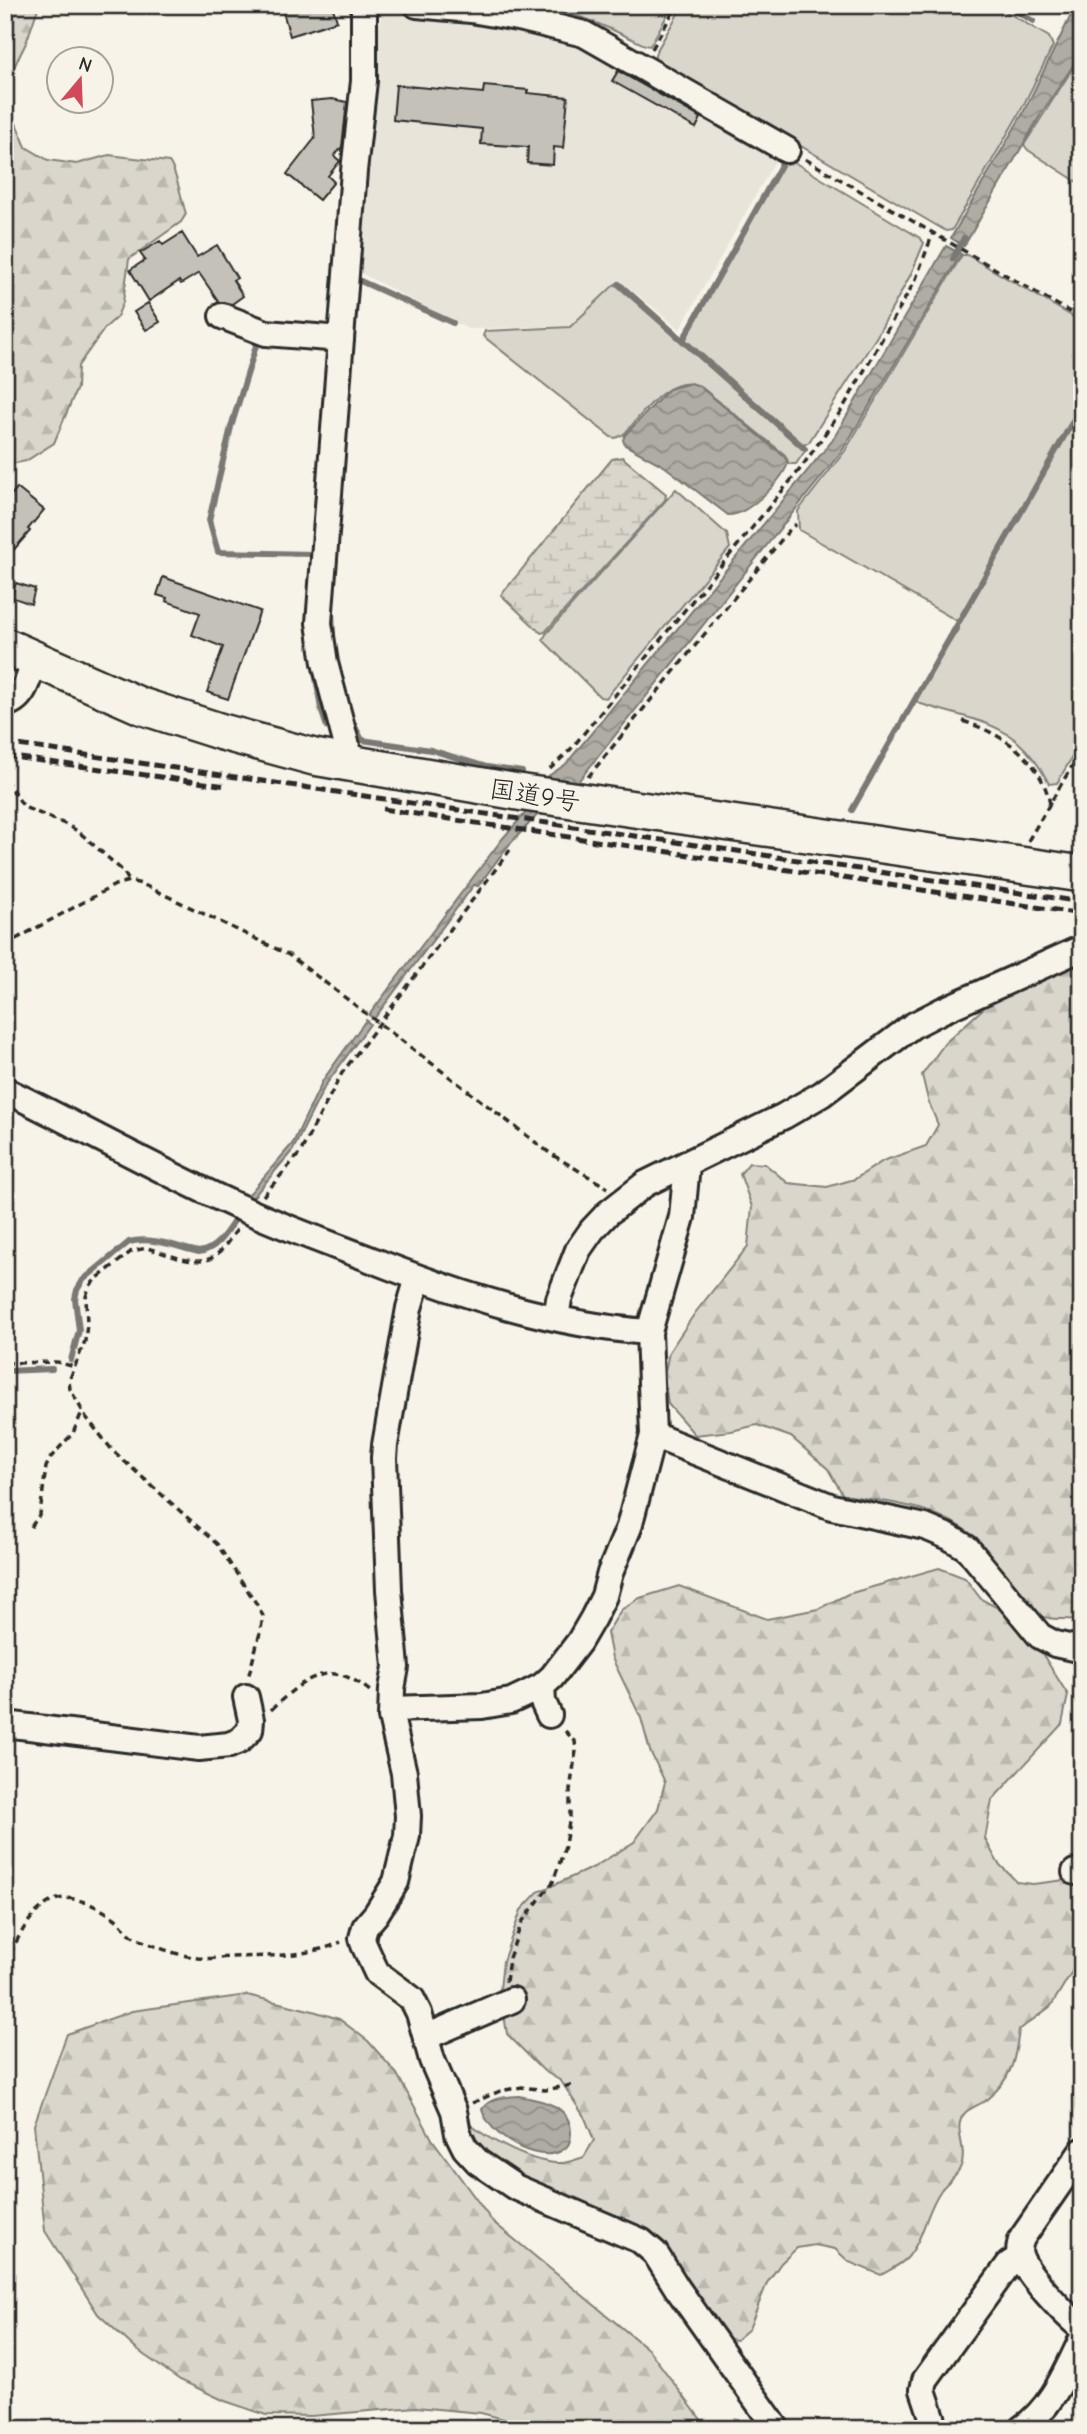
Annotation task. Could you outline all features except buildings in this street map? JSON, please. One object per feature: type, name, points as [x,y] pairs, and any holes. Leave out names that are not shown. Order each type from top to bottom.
[{"type":"highway","name":"国道9号","points":[[20,653],[141,706],[265,745],[352,765],[569,800],[1082,874]]},
{"type":"street","points":[[352,765],[325,663],[319,623],[354,171],[364,81],[364,5]]},
{"type":"street","points":[[417,5],[471,10],[584,34],[788,150]]},
{"type":"street","points":[[222,316],[267,332],[341,339]]},
{"type":"street","points":[[5,704],[19,697],[20,653]]},
{"type":"street","points":[[556,1318],[559,1299],[578,1250],[592,1230],[625,1198],[645,1184],[784,1116],[822,1094],[912,1026],[1082,948]]},
{"type":"street","points":[[5,1090],[248,1211],[418,1278],[489,1303],[615,1330],[649,1332]]},
{"type":"street","points":[[392,1709],[482,1706],[511,1701],[542,1686],[579,1642],[604,1596],[610,1573],[629,1527],[653,1435],[649,1332],[682,1217],[687,1165]]},
{"type":"street","points":[[418,1278],[409,1308],[385,1445],[389,1590],[396,1667],[391,1717],[407,1793],[407,1836],[396,1882],[362,1938],[377,1973],[412,1999],[465,2148],[478,2162],[516,2187],[641,2241],[655,2253],[777,2429]]},
{"type":"street","points":[[653,1435],[832,1507],[925,1527],[949,1537],[967,1549],[1040,1636],[1055,1644],[1082,1650]]},
{"type":"street","points":[[542,1686],[543,1702],[549,1714]]},
{"type":"street","points":[[5,1724],[217,1748],[239,1741],[250,1730],[249,1709]]},
{"type":"street","points":[[426,2037],[510,2001]]},
{"type":"street","points":[[1082,2151],[1022,2238],[1019,2247],[1020,2257],[1036,2280],[1070,2319],[1082,2328]]},
{"type":"street","points":[[936,2429],[923,2390],[925,2380],[1009,2264],[1020,2257]]},
{"type":"street","points":[[1021,2429],[1031,2422],[1051,2398],[1082,2339]]},
{"type":"path","points":[[642,67],[677,5]]},
{"type":"path","points":[[788,150],[1082,319]]},
{"type":"path","points":[[524,793],[571,749],[801,468],[843,408],[916,279],[933,233]]},
{"type":"path","points":[[569,800],[796,524]]},
{"type":"path","points":[[963,721],[996,733],[1014,746],[1039,772],[1050,804]]},
{"type":"path","points":[[1027,842],[1082,749]]},
{"type":"path","points":[[5,779],[24,807],[79,832],[123,871],[129,881]]},
{"type":"path","points":[[257,1204],[300,1153],[342,1073],[377,1024],[510,850]]},
{"type":"path","points":[[5,945],[115,885],[129,881],[142,884],[289,956],[551,1154],[625,1198]]},
{"type":"path","points":[[242,1223],[215,1256],[205,1261],[193,1262],[139,1248],[95,1280],[86,1297],[85,1341],[69,1381],[70,1389],[113,1451],[217,1544],[258,1605],[263,1616],[251,1659],[249,1709],[266,1716],[295,1687],[326,1673],[354,1678],[392,1709]]},
{"type":"path","points":[[5,1363],[57,1362],[75,1367]]},
{"type":"path","points":[[31,1527],[40,1514],[46,1467],[51,1457],[73,1433],[83,1411]]},
{"type":"path","points":[[510,2001],[506,1979],[509,1958],[522,1922],[553,1882],[564,1850],[570,1816],[569,1790],[576,1751],[575,1741],[549,1714]]},
{"type":"path","points":[[5,1964],[25,1927],[36,1913],[58,1899],[71,1898],[88,1903],[114,1917],[132,1937],[198,1958],[288,1954],[333,1946],[363,1933]]},
{"type":"path","points":[[454,2111],[499,2091],[522,2087],[545,2090],[572,2085]]},
{"type":"shaded area","points":[[382,14],[479,21],[583,43],[779,154],[680,329],[619,280],[571,326],[468,329],[355,270],[375,45]]},
{"type":"green space","points":[[5,5],[39,5],[26,43],[11,73],[7,102],[26,147],[48,160],[77,164],[109,155],[169,162],[186,214],[181,222],[129,259],[123,302],[117,317],[105,328],[78,366],[77,388],[54,443],[26,461],[5,465]]},
{"type":"green space","points":[[530,5],[673,5],[650,46],[576,15]]},
{"type":"green space","points":[[683,5],[995,5],[1049,37],[1053,46],[1020,112],[952,230],[946,231],[654,60]]},
{"type":"green space","points":[[1082,54],[1082,185],[1024,145]]},
{"type":"green space","points":[[792,161],[920,238],[924,243],[911,274],[877,336],[809,442],[804,445],[685,339],[783,165]]},
{"type":"green space","points":[[962,255],[967,255],[1082,322],[1082,740],[1057,783],[1049,784],[1024,747],[1010,736],[978,721],[918,703],[916,698],[959,628],[957,621],[799,530],[798,511],[845,451]]},
{"type":"green space","points":[[615,284],[805,451],[796,464],[789,464],[785,455],[700,386],[689,384],[667,390],[624,434],[611,437],[483,336],[485,331],[570,327]]},
{"type":"green space","points":[[622,457],[666,494],[665,500],[545,632],[541,633],[501,595],[612,459]]},
{"type":"green space","points":[[676,489],[727,534],[730,548],[606,698],[600,697],[543,640]]},
{"type":"green space","points":[[1082,960],[1082,1622],[1048,1618],[1031,1610],[1000,1579],[982,1547],[954,1523],[899,1504],[843,1495],[828,1469],[791,1437],[757,1425],[695,1435],[668,1404],[664,1377],[669,1352],[695,1313],[748,1246],[752,1207],[740,1174],[749,1163],[765,1164],[788,1183],[827,1187],[855,1179],[883,1161],[926,1146],[938,1125],[922,1075],[945,1043],[996,997]]},
{"type":"green space","points":[[939,1568],[965,1578],[981,1599],[1009,1614],[1040,1650],[1068,1695],[1062,1724],[992,1800],[985,1839],[998,1863],[1017,1882],[1082,1882],[1082,1955],[1051,2006],[1019,2030],[1014,2060],[1002,2085],[986,2100],[964,2114],[959,2126],[963,2152],[961,2166],[936,2198],[918,2241],[908,2257],[881,2275],[849,2262],[835,2249],[815,2245],[797,2248],[781,2263],[767,2283],[749,2329],[736,2340],[718,2337],[669,2263],[494,2169],[463,2125],[468,2123],[512,2150],[551,2163],[563,2163],[584,2157],[594,2140],[585,2118],[561,2081],[544,2071],[507,2034],[500,1989],[503,1961],[521,1910],[538,1892],[594,1867],[634,1842],[658,1809],[665,1782],[650,1751],[641,1718],[612,1658],[607,1633],[621,1610],[640,1598],[679,1586],[767,1619],[818,1609],[848,1594]]},
{"type":"green space","points":[[247,1995],[339,2019],[368,2041],[397,2074],[432,2139],[492,2221],[649,2350],[708,2429],[542,2429],[481,2413],[416,2407],[311,2416],[266,2415],[225,2401],[180,2380],[137,2350],[98,2314],[45,2231],[34,2125],[67,2034],[132,2011]]},
{"type":"water","points":[[1076,5],[1082,5],[1082,52],[1041,114],[964,246],[951,238],[1023,113]]},
{"type":"water","points":[[946,246],[961,254],[842,451],[577,783],[547,777],[566,764],[832,441]]},
{"type":"water","points":[[691,383],[699,386],[784,456],[788,463],[779,479],[763,496],[736,514],[728,515],[664,466],[625,445],[623,440],[669,389]]},
{"type":"water","points":[[529,809],[542,810],[508,846],[478,886],[474,885],[374,1019],[369,1015],[503,838]]},
{"type":"water","points":[[366,1020],[370,1024],[325,1086],[293,1150],[250,1201],[244,1200],[293,1143],[323,1080]]},
{"type":"water","points":[[519,2096],[553,2106],[566,2116],[571,2133],[566,2148],[551,2154],[539,2154],[514,2145],[493,2128],[482,2109],[494,2100]]},
{"type":"waterway","points":[[1006,5],[1033,21]]},
{"type":"waterway","points":[[683,340],[785,158]]},
{"type":"waterway","points":[[953,259],[964,238]]},
{"type":"waterway","points":[[355,285],[356,279],[453,323]]},
{"type":"waterway","points":[[619,284],[805,449]]},
{"type":"waterway","points":[[259,336],[231,427],[209,520],[218,552],[312,554],[312,559]]},
{"type":"waterway","points":[[852,810],[1082,405]]},
{"type":"waterway","points":[[332,610],[333,637]]},
{"type":"waterway","points":[[315,671],[327,727]]},
{"type":"waterway","points":[[353,723],[362,740],[431,750],[487,767],[522,772]]},
{"type":"waterway","points":[[71,1360],[79,1330],[75,1299],[83,1280],[129,1242],[155,1241],[199,1252],[211,1248],[236,1218]]},
{"type":"waterway","points":[[5,1371],[52,1369]]},
{"type":"railway","points":[[5,743],[1082,902]]},
{"type":"railway","points":[[5,756],[227,786]]},
{"type":"railway","points":[[383,809],[1082,914]]}]
